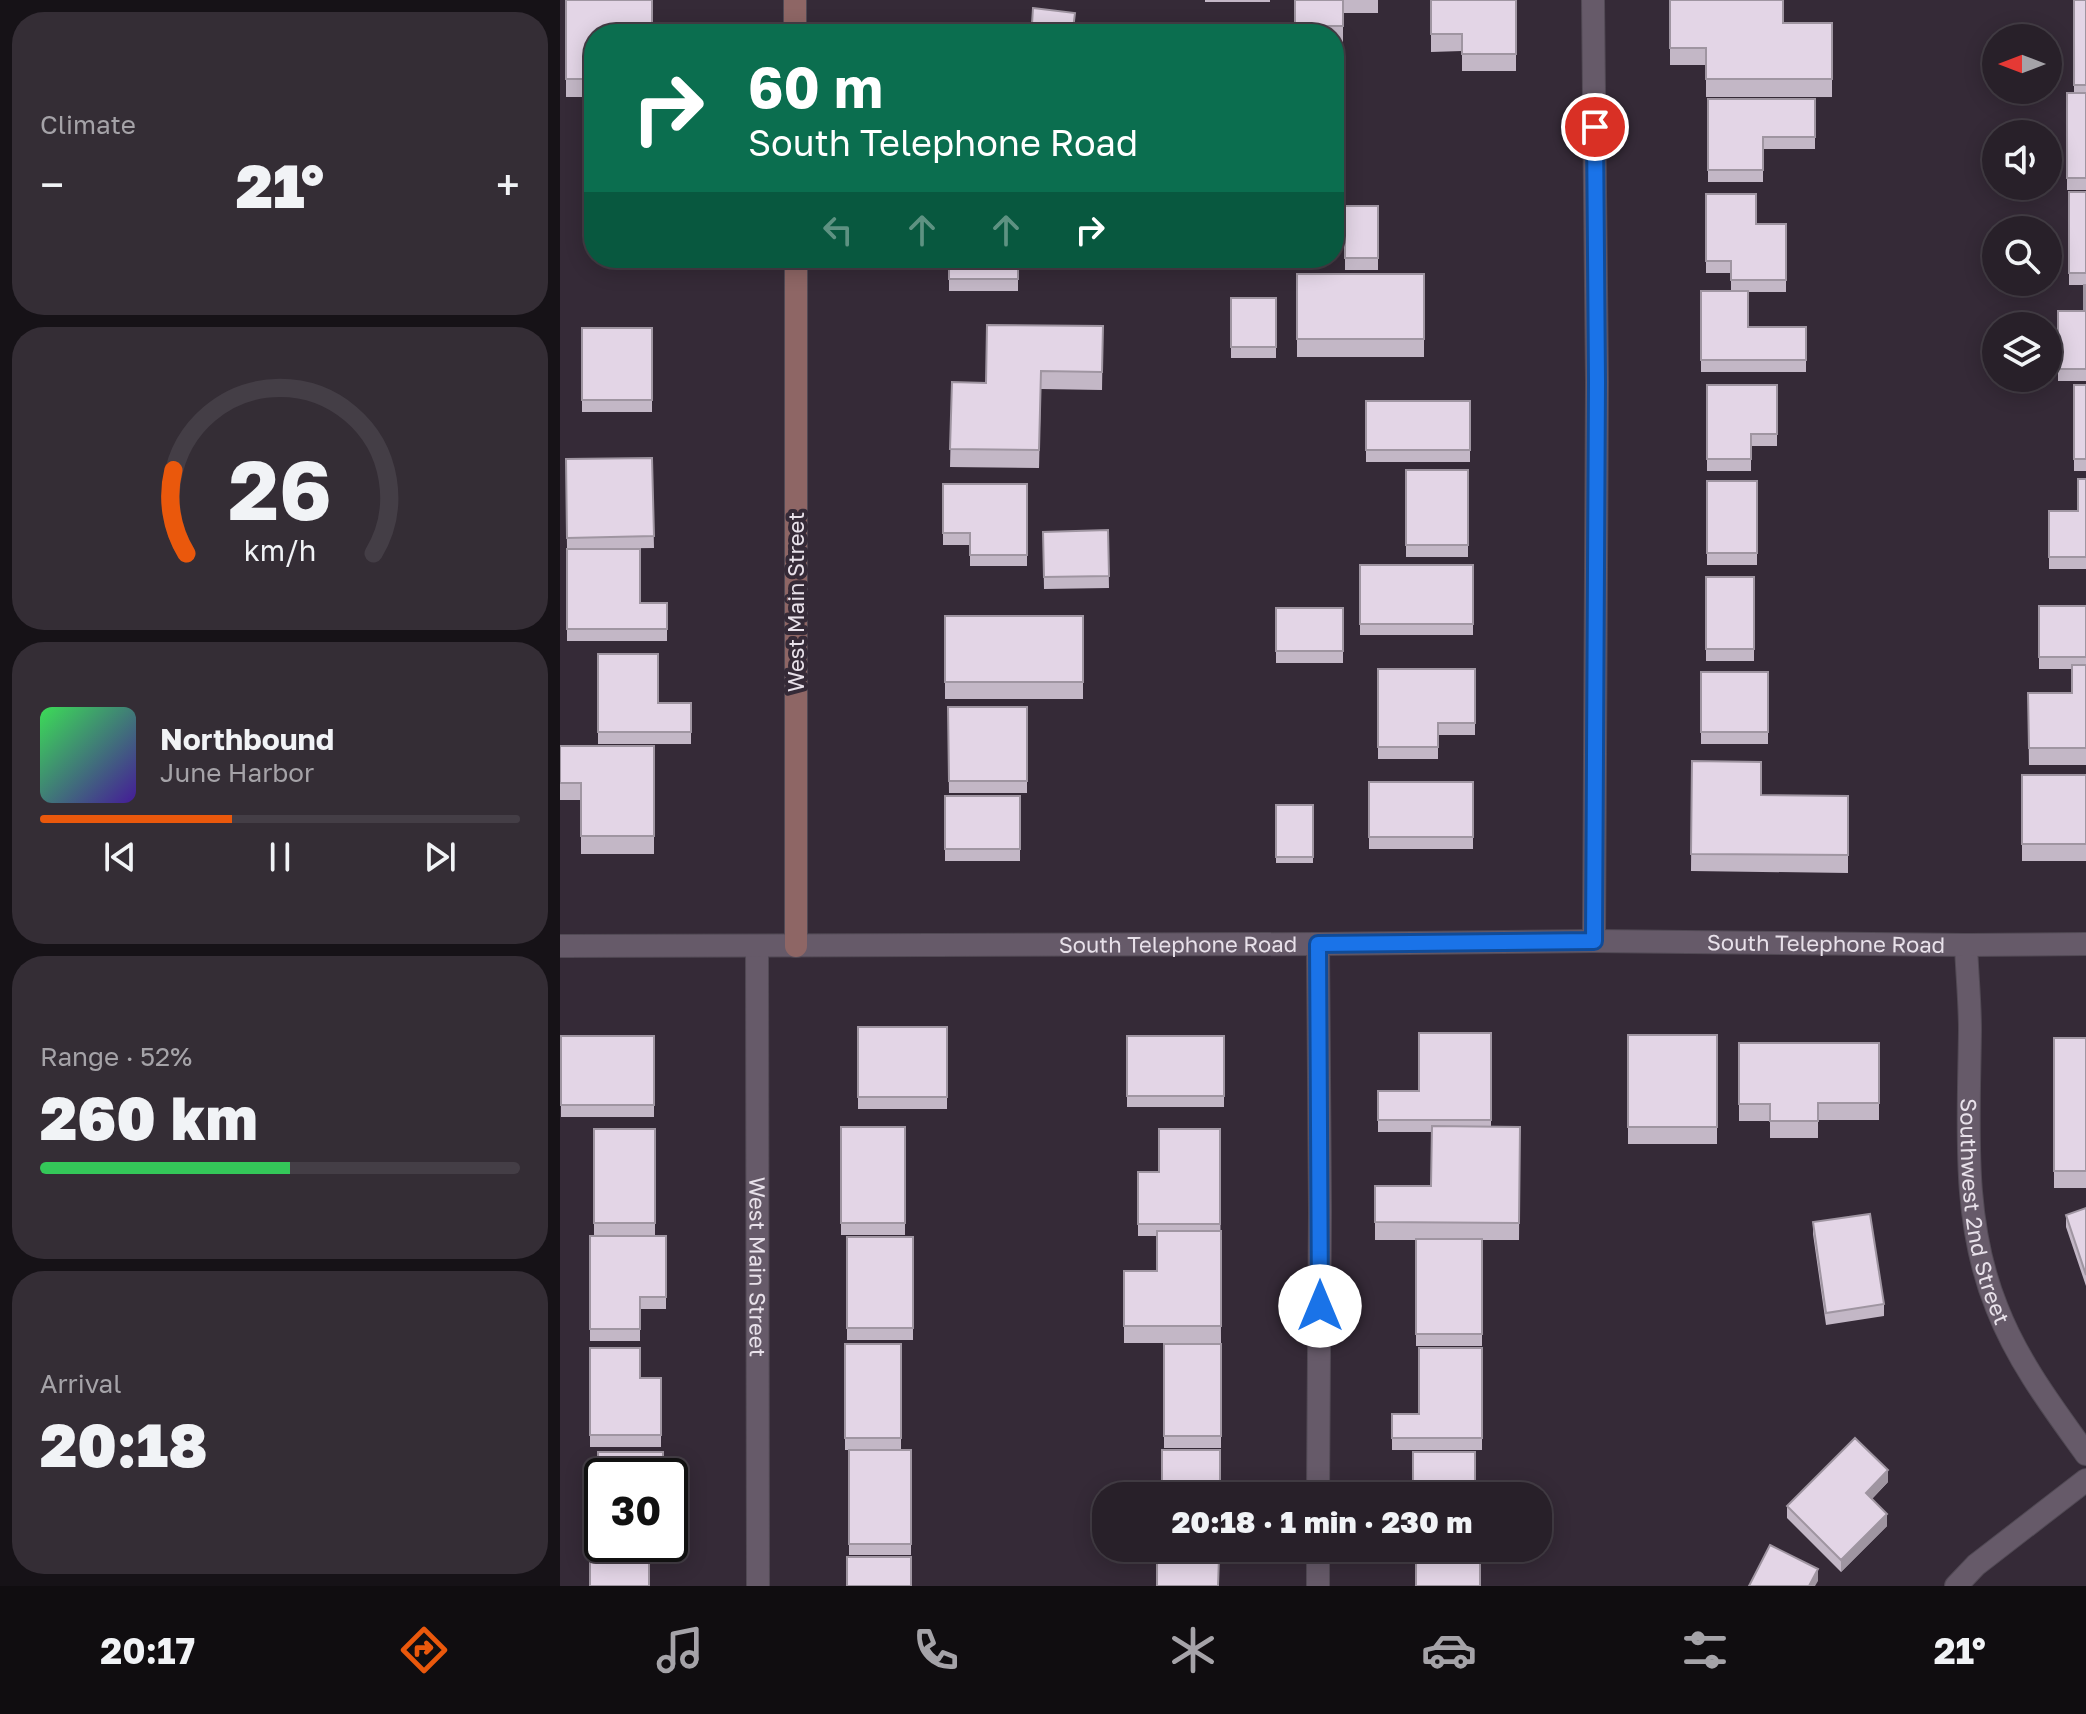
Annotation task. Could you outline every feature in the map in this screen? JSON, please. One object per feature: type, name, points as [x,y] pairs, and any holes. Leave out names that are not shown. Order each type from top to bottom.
[{"type":"main road","points":[[795,0],[795,24]]},
{"type":"main road","name":"West Main Street","points":[[796,268],[796,946]]},
{"type":"street","points":[[1593,0],[1597,382],[1594,941]]},
{"type":"street","name":"South Telephone Road","points":[[560,946],[1594,941],[2086,944]]},
{"type":"street","points":[[1318,944],[1318,1482]]},
{"type":"street","name":"Southwest 2nd Street","points":[[1966,945],[1970,1025],[1968,1146],[1972,1214],[1983,1263],[1996,1308],[2019,1354],[2086,1454]]},
{"type":"street","name":"West Main Street","points":[[757,947],[758,1586]]},
{"type":"street","points":[[1956,1586],[1976,1565],[2086,1480]]},
{"type":"street","points":[[1318,1562],[1318,1586]]},
{"type":"building","points":[[566,0],[652,0],[652,24],[584,24],[584,79],[566,79]]},
{"type":"building","points":[[1295,0],[1343,0],[1343,24],[1295,24]]},
{"type":"building","points":[[1431,0],[1516,0],[1516,54],[1462,54],[1462,34],[1431,34]]},
{"type":"building","points":[[1670,0],[1783,0],[1783,23],[1832,23],[1832,79],[1706,79],[1706,48],[1670,48]]},
{"type":"building","points":[[2074,0],[2086,0],[2086,85],[2074,85]]},
{"type":"building","points":[[1033,8],[1075,13],[1074,24],[1032,24]]},
{"type":"building","points":[[2067,93],[2086,93],[2086,178],[2067,178]]},
{"type":"building","points":[[1708,99],[1815,99],[1815,137],[1763,137],[1763,170],[1708,170]]},
{"type":"building","points":[[2069,192],[2086,192],[2086,273],[2069,273]]},
{"type":"building","points":[[1706,194],[1756,194],[1756,224],[1786,224],[1786,280],[1731,280],[1731,261],[1706,261]]},
{"type":"building","points":[[1344,206],[1378,206],[1378,258],[1345,258]]},
{"type":"building","points":[[949,268],[1018,268],[1018,279],[949,279]]},
{"type":"building","points":[[1297,274],[1424,274],[1424,339],[1297,339]]},
{"type":"building","points":[[2086,285],[2086,369],[2062,369],[2062,312],[2058,311],[2084,311]]},
{"type":"building","points":[[1701,291],[1748,291],[1748,327],[1806,327],[1806,360],[1701,360]]},
{"type":"building","points":[[1231,298],[1276,298],[1276,347],[1231,347]]},
{"type":"building","points":[[987,325],[1103,326],[1102,372],[1041,371],[1039,450],[950,449],[952,382],[986,383]]},
{"type":"building","points":[[582,328],[652,328],[652,400],[582,400]]},
{"type":"building","points":[[1707,385],[1777,385],[1777,434],[1751,434],[1751,459],[1707,459]]},
{"type":"building","points":[[2074,385],[2086,385],[2086,459],[2074,459]]},
{"type":"building","points":[[1366,401],[1470,401],[1470,450],[1366,450]]},
{"type":"building","points":[[652,458],[654,536],[567,538],[566,459]]},
{"type":"building","points":[[1406,470],[1468,470],[1468,545],[1406,545]]},
{"type":"building","points":[[2078,479],[2086,479],[2086,557],[2049,557],[2049,511],[2078,511]]},
{"type":"building","points":[[1707,481],[1757,481],[1757,553],[1707,553]]},
{"type":"building","points":[[943,484],[1027,484],[1027,555],[970,555],[970,533],[943,533]]},
{"type":"building","points":[[1108,530],[1109,576],[1044,577],[1043,532]]},
{"type":"building","points":[[567,549],[640,549],[640,603],[667,603],[667,629],[567,629]]},
{"type":"building","points":[[1360,565],[1473,565],[1473,624],[1360,624]]},
{"type":"building","points":[[1706,577],[1754,577],[1754,649],[1706,649]]},
{"type":"building","points":[[2039,606],[2086,606],[2086,657],[2039,657]]},
{"type":"building","points":[[1276,608],[1343,608],[1343,651],[1276,651]]},
{"type":"building","points":[[945,616],[1083,616],[1083,682],[945,682]]},
{"type":"building","points":[[598,654],[658,654],[658,703],[691,703],[691,732],[598,732]]},
{"type":"building","points":[[2072,665],[2086,665],[2086,748],[2029,748],[2028,693],[2072,693]]},
{"type":"building","points":[[1378,669],[1475,669],[1475,723],[1438,723],[1438,747],[1378,747]]},
{"type":"building","points":[[1701,672],[1768,672],[1768,732],[1701,732]]},
{"type":"building","points":[[948,707],[1027,707],[1027,781],[949,781]]},
{"type":"building","points":[[560,746],[654,746],[654,836],[581,836],[581,783],[560,783]]},
{"type":"building","points":[[1692,761],[1761,762],[1761,795],[1848,796],[1848,855],[1691,854]]},
{"type":"building","points":[[2022,775],[2086,775],[2086,844],[2022,844]]},
{"type":"building","points":[[1369,782],[1473,782],[1473,837],[1369,837]]},
{"type":"building","points":[[945,796],[1020,796],[1020,849],[945,849]]},
{"type":"building","points":[[1276,805],[1313,805],[1313,857],[1276,857]]},
{"type":"building","points":[[858,1027],[947,1027],[947,1097],[858,1097]]},
{"type":"building","points":[[1419,1033],[1491,1033],[1491,1120],[1378,1120],[1378,1091],[1419,1091]]},
{"type":"building","points":[[1628,1035],[1717,1035],[1717,1127],[1628,1127]]},
{"type":"building","points":[[561,1036],[654,1036],[654,1105],[561,1105]]},
{"type":"building","points":[[1127,1036],[1224,1036],[1224,1096],[1127,1096]]},
{"type":"building","points":[[2054,1038],[2086,1038],[2086,1171],[2054,1171]]},
{"type":"building","points":[[1739,1043],[1879,1043],[1879,1103],[1818,1103],[1818,1121],[1770,1121],[1770,1104],[1739,1104]]},
{"type":"building","points":[[1432,1126],[1520,1127],[1519,1223],[1375,1222],[1375,1186],[1431,1186]]},
{"type":"building","points":[[841,1127],[905,1127],[905,1223],[841,1223]]},
{"type":"building","points":[[594,1129],[655,1129],[655,1223],[594,1223]]},
{"type":"building","points":[[1159,1129],[1220,1129],[1220,1224],[1138,1224],[1138,1172],[1159,1172]]},
{"type":"building","points":[[2086,1208],[2086,1275],[2066,1215]]},
{"type":"building","points":[[1870,1214],[1884,1304],[1826,1313],[1813,1222]]},
{"type":"building","points":[[1157,1231],[1221,1231],[1221,1326],[1124,1326],[1124,1271],[1157,1271]]},
{"type":"building","points":[[590,1236],[666,1236],[666,1297],[640,1297],[640,1329],[590,1329]]},
{"type":"building","points":[[847,1237],[913,1237],[913,1328],[847,1328]]},
{"type":"building","points":[[1416,1239],[1482,1239],[1482,1334],[1416,1334]]},
{"type":"building","points":[[845,1344],[901,1344],[901,1438],[845,1438]]},
{"type":"building","points":[[1164,1344],[1221,1344],[1221,1436],[1164,1436]]},
{"type":"building","points":[[590,1348],[640,1348],[640,1378],[661,1378],[661,1435],[590,1435]]},
{"type":"building","points":[[1419,1348],[1482,1348],[1482,1438],[1392,1438],[1392,1414],[1419,1414]]},
{"type":"building","points":[[1855,1438],[1888,1470],[1866,1493],[1887,1514],[1841,1560],[1787,1506]]},
{"type":"building","points":[[849,1450],[911,1450],[911,1544],[849,1544]]},
{"type":"building","points":[[1162,1450],[1220,1450],[1220,1482],[1162,1482]]},
{"type":"building","points":[[598,1452],[663,1452],[663,1458],[598,1458]]},
{"type":"building","points":[[1413,1452],[1475,1452],[1475,1482],[1413,1482]]},
{"type":"building","points":[[1770,1545],[1818,1569],[1809,1586],[1749,1586]]},
{"type":"building","points":[[847,1557],[911,1557],[911,1586],[847,1586]]},
{"type":"building","points":[[590,1562],[649,1562],[649,1586],[590,1586]]},
{"type":"building","points":[[1157,1562],[1219,1562],[1218,1586],[1157,1586]]},
{"type":"building","points":[[1416,1562],[1480,1562],[1480,1586],[1416,1586]]},
{"type":"route","points":[[1320,1306],[1318,944],[1594,941],[1595,127]]}]
